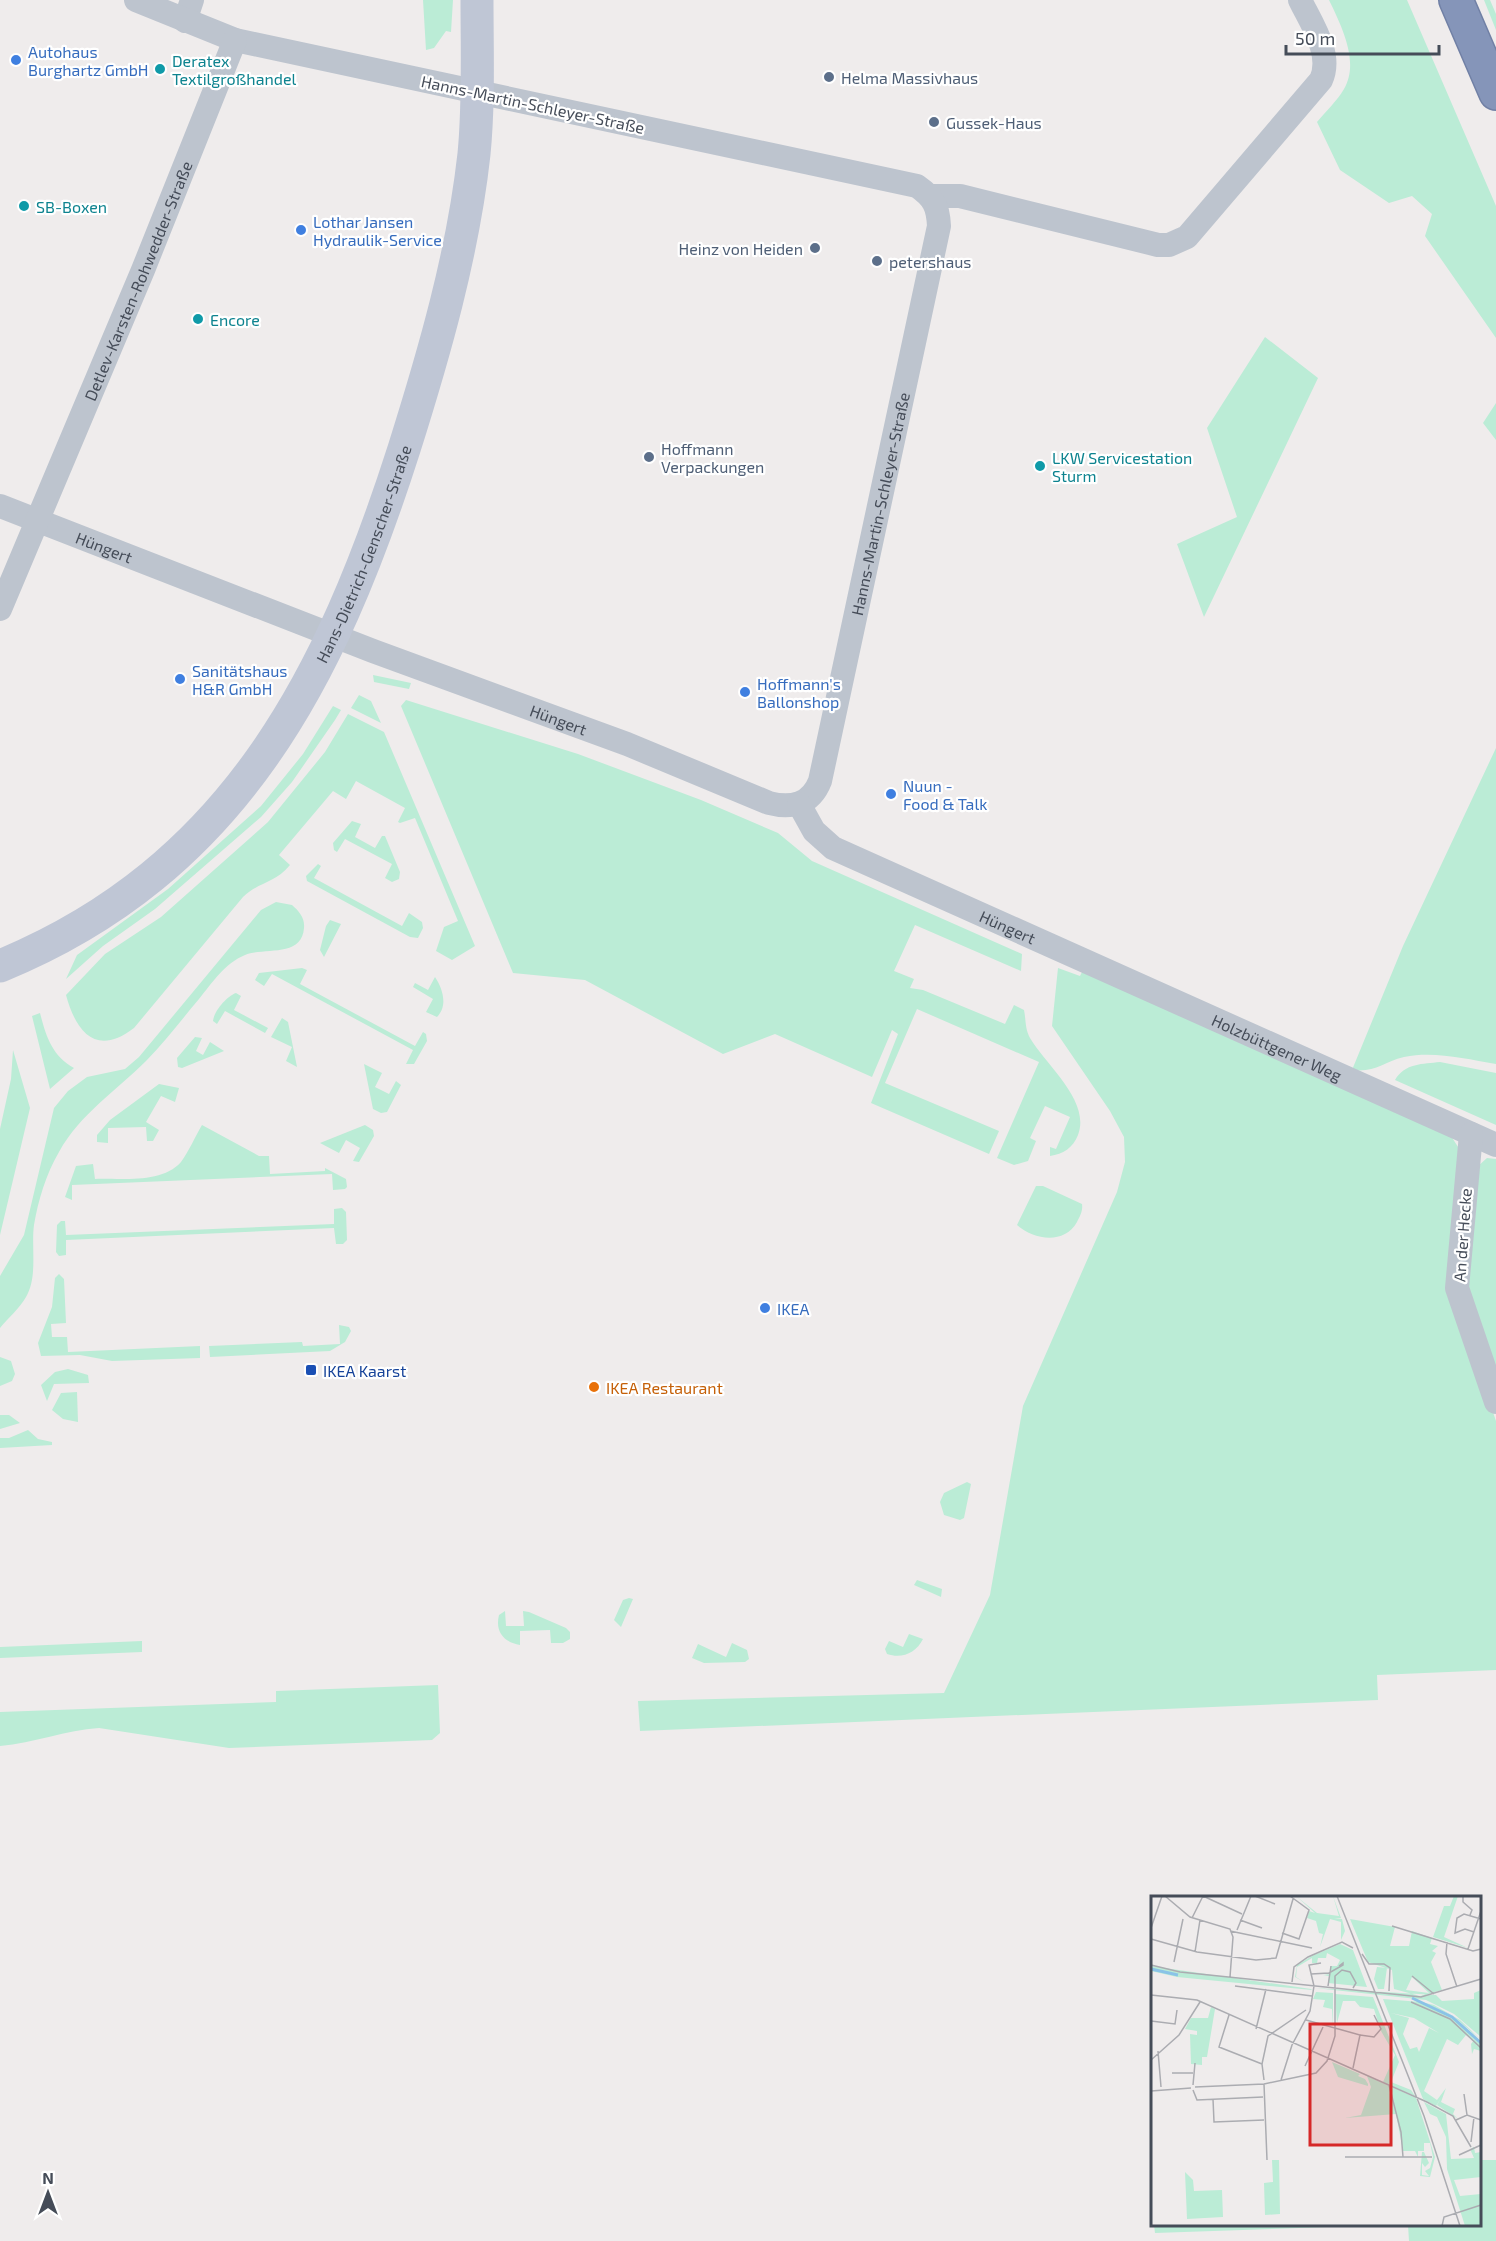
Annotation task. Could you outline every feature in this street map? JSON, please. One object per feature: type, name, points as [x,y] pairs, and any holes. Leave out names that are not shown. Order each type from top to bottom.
[{"type":"highway","points":[[1456,0],[1496,93]]},
{"type":"street","name":"Hanns-Martin-Schleyer-Straße","points":[[136,0],[188,10],[235,40],[917,186],[932,196],[939,209],[939,226],[825,758],[817,790],[799,804]]},
{"type":"street","name":"Hans-Dietrich-Genscher-Straße","points":[[0,966],[62,936],[104,910],[149,878],[189,842],[229,801],[261,762],[286,725],[334,636],[383,516],[440,327],[474,155],[477,0]]},
{"type":"street","name":"Hanns-Martin-Schleyer-Straße","points":[[932,196],[960,196],[1158,245],[1179,242],[1187,237],[1321,80],[1326,70],[1322,48],[1300,0]]},
{"type":"street","name":"Detlev-Karsten-Rohwedder-Straße","points":[[37,520],[143,270],[235,40]]},
{"type":"street","name":"Hüngert","points":[[0,507],[334,636],[627,744],[769,804],[784,806],[799,804],[814,831],[833,848],[1058,948]]},
{"type":"street","points":[[0,609],[37,520]]},
{"type":"street","name":"Holzbüttgener Weg","points":[[1058,948],[1496,1145]]},
{"type":"street","name":"An der Hecke","points":[[1471,1134],[1458,1288],[1496,1402]]},
{"type":"green space","points":[[423,0],[453,0],[451,32],[446,31],[434,48],[426,50]]},
{"type":"green space","points":[[1329,0],[1407,0],[1496,206],[1496,338],[1425,236],[1432,214],[1412,196],[1389,203],[1340,170],[1317,122],[1344,89],[1350,67],[1347,44]]},
{"type":"green space","points":[[1484,0],[1490,0],[1496,14],[1496,30]]},
{"type":"green space","points":[[1265,337],[1318,378],[1204,617],[1177,544],[1237,517],[1207,428]]},
{"type":"green space","points":[[1496,403],[1496,440],[1483,423]]},
{"type":"green space","points":[[373,675],[411,683],[409,689],[374,682]]},
{"type":"green space","points":[[359,695],[371,701],[381,723],[351,708]]},
{"type":"green space","points":[[406,700],[578,754],[701,800],[778,833],[812,861],[1022,954],[1021,971],[915,925],[894,971],[914,979],[910,988],[923,990],[1005,1024],[1014,1005],[1024,1010],[1026,1028],[1030,1038],[1065,1084],[1078,1109],[1080,1122],[1078,1135],[1073,1143],[1063,1152],[1050,1156],[1050,1147],[1056,1149],[1070,1117],[1045,1106],[1030,1138],[1036,1141],[1028,1161],[1014,1165],[997,1158],[1039,1062],[917,1009],[885,1083],[999,1131],[989,1154],[871,1103],[898,1034],[892,1030],[872,1077],[775,1034],[723,1054],[585,980],[513,973],[401,706]]},
{"type":"green space","points":[[333,706],[341,710],[335,720],[292,782],[261,817],[155,909],[103,946],[66,979],[77,955],[168,889],[261,806],[303,754]]},
{"type":"green space","points":[[348,714],[384,732],[475,946],[452,960],[436,951],[444,927],[458,921],[415,818],[398,822],[405,808],[356,781],[346,799],[333,791],[279,855],[290,865],[278,876],[243,897],[134,1028],[109,1040],[98,1040],[90,1036],[76,1020],[66,995],[105,954],[161,917],[268,822],[325,752]]},
{"type":"green space","points":[[1496,748],[1496,1064],[1450,1056],[1416,1055],[1397,1059],[1373,1069],[1352,1070],[1403,946]]},
{"type":"green space","points":[[352,821],[361,824],[355,837],[375,848],[382,836],[385,836],[400,872],[399,879],[392,882],[385,878],[392,864],[345,839],[337,852],[334,850],[333,843]]},
{"type":"green space","points":[[318,864],[321,866],[314,878],[402,926],[409,913],[422,922],[423,928],[418,938],[410,937],[307,881],[306,876]]},
{"type":"green space","points":[[276,902],[292,905],[302,918],[304,928],[297,944],[281,950],[245,955],[225,968],[153,1054],[88,1114],[68,1138],[50,1169],[38,1207],[33,1234],[33,1271],[30,1289],[21,1305],[0,1328],[0,1276],[24,1235],[54,1108],[68,1091],[87,1077],[125,1069],[139,1057],[261,910]]},
{"type":"green space","points":[[330,920],[341,924],[324,957],[320,950],[326,926]]},
{"type":"green space","points":[[302,968],[307,970],[300,984],[415,1046],[423,1032],[426,1034],[427,1041],[414,1064],[406,1064],[413,1050],[272,974],[264,986],[255,980],[259,973]]},
{"type":"green space","points":[[1058,968],[1080,976],[1084,968],[1451,1136],[1460,1150],[1456,1305],[1496,1421],[1496,1670],[1377,1675],[1378,1700],[640,1731],[638,1701],[944,1693],[990,1595],[1023,1406],[1117,1192],[1125,1162],[1124,1137],[1110,1111],[1052,1026]]},
{"type":"green space","points":[[435,977],[443,997],[442,1008],[437,1017],[426,1012],[433,999],[413,987],[415,983],[428,990]]},
{"type":"green space","points":[[236,993],[241,996],[234,1010],[268,1028],[265,1033],[225,1011],[217,1024],[213,1021],[222,1004]]},
{"type":"green space","points":[[40,1013],[51,1045],[60,1058],[74,1068],[50,1089],[32,1016]]},
{"type":"green space","points":[[282,1018],[288,1022],[297,1067],[286,1061],[292,1047],[271,1037]]},
{"type":"green space","points":[[195,1037],[202,1038],[196,1051],[203,1055],[210,1042],[224,1051],[182,1068],[178,1067],[177,1058]]},
{"type":"green space","points":[[13,1050],[30,1108],[0,1235],[0,1129],[11,1079]]},
{"type":"green space","points":[[1440,1062],[1496,1073],[1496,1125],[1395,1080],[1409,1067]]},
{"type":"green space","points":[[364,1064],[382,1073],[375,1087],[389,1094],[396,1081],[401,1085],[387,1112],[381,1113],[373,1109]]},
{"type":"green space","points":[[159,1084],[179,1088],[175,1102],[161,1096],[146,1122],[159,1130],[153,1141],[147,1141],[146,1127],[108,1128],[108,1143],[97,1142],[97,1135],[110,1120]]},
{"type":"green space","points":[[202,1125],[259,1156],[269,1156],[270,1174],[325,1171],[325,1168],[346,1179],[347,1187],[333,1190],[332,1174],[72,1185],[72,1200],[65,1197],[76,1166],[93,1164],[95,1179],[152,1177],[173,1169],[184,1158]]},
{"type":"green space","points":[[365,1125],[373,1130],[374,1136],[359,1162],[353,1161],[360,1148],[346,1140],[339,1153],[320,1143]]},
{"type":"green space","points":[[1487,1158],[1496,1159],[1496,1378],[1464,1281],[1477,1167]]},
{"type":"green space","points":[[1036,1186],[1043,1186],[1082,1204],[1082,1211],[1077,1222],[1065,1234],[1057,1237],[1040,1237],[1017,1225]]},
{"type":"green space","points":[[342,1208],[346,1212],[347,1240],[343,1244],[336,1244],[334,1228],[66,1240],[66,1255],[59,1256],[56,1252],[57,1225],[61,1221],[65,1221],[66,1235],[334,1224],[334,1209]]},
{"type":"green space","points":[[59,1274],[64,1279],[66,1323],[51,1324],[52,1337],[67,1337],[68,1352],[200,1346],[200,1358],[112,1361],[80,1355],[41,1356],[38,1343],[52,1307],[55,1278]]},
{"type":"green space","points":[[339,1325],[349,1327],[351,1331],[345,1342],[330,1351],[210,1357],[209,1346],[302,1342],[303,1346],[340,1344]]},
{"type":"green space","points":[[0,1357],[11,1361],[15,1374],[12,1381],[0,1386]]},
{"type":"green space","points":[[68,1369],[88,1375],[89,1383],[54,1384],[47,1401],[41,1385],[55,1372]]},
{"type":"green space","points":[[77,1392],[78,1422],[63,1419],[52,1410],[61,1393]]},
{"type":"green space","points":[[0,1415],[9,1415],[20,1423],[0,1429]]},
{"type":"green space","points":[[28,1430],[38,1439],[52,1442],[52,1445],[0,1448],[0,1438],[9,1438]]},
{"type":"green space","points":[[967,1482],[971,1484],[964,1518],[960,1520],[944,1515],[940,1502],[944,1493]]},
{"type":"green space","points":[[917,1580],[942,1589],[941,1597],[914,1585]]},
{"type":"green space","points":[[633,1599],[621,1627],[614,1620],[623,1600]]},
{"type":"green space","points":[[505,1611],[506,1626],[524,1626],[523,1611],[529,1612],[566,1628],[570,1632],[570,1639],[563,1643],[551,1643],[550,1630],[520,1631],[520,1645],[514,1644],[499,1631],[499,1615]]},
{"type":"green space","points":[[909,1634],[923,1639],[917,1648],[908,1654],[898,1656],[887,1654],[885,1649],[889,1641],[903,1647]]},
{"type":"green space","points":[[142,1641],[142,1652],[0,1658],[0,1647]]},
{"type":"green space","points":[[732,1643],[747,1650],[749,1659],[745,1662],[704,1663],[692,1658],[698,1644],[726,1657]]},
{"type":"green space","points":[[438,1685],[440,1733],[432,1740],[229,1748],[99,1728],[0,1746],[0,1712],[276,1702],[276,1691]]},
{"type":"green space","points":[[1481,2160],[1496,2160],[1496,2241],[1409,2241],[1408,2226],[1481,2226]]},
{"type":"green space","points":[[1154,2226],[1355,2226],[1155,2233]]},
{"type":"place","name":"Autohaus Burghartz GmbH","points":[[16,60]]},
{"type":"place","name":"Deratex Textilgroßhandel","points":[[160,69]]},
{"type":"place","name":"Helma Massivhaus","points":[[829,77]]},
{"type":"place","name":"Gussek-Haus","points":[[934,122]]},
{"type":"place","name":"SB-Boxen","points":[[24,206]]},
{"type":"place","name":"Lothar Jansen Hydraulik-Service","points":[[301,230]]},
{"type":"place","name":"Heinz von Heiden","points":[[815,248]]},
{"type":"place","name":"petershaus","points":[[877,261]]},
{"type":"place","name":"Encore","points":[[198,319]]},
{"type":"place","name":"Hoffmann Verpackungen","points":[[649,457]]},
{"type":"place","name":"LKW Servicestation Sturm","points":[[1040,466]]},
{"type":"place","name":"Sanitätshaus H&R GmbH","points":[[180,679]]},
{"type":"place","name":"Hoffmann's Ballonshop","points":[[745,692]]},
{"type":"place","name":"Nuun - Food & Talk","points":[[891,794]]},
{"type":"place","name":"IKEA","points":[[765,1308]]},
{"type":"place","name":"IKEA Kaarst","points":[[311,1370]]},
{"type":"place","name":"IKEA Restaurant","points":[[594,1387]]}]
